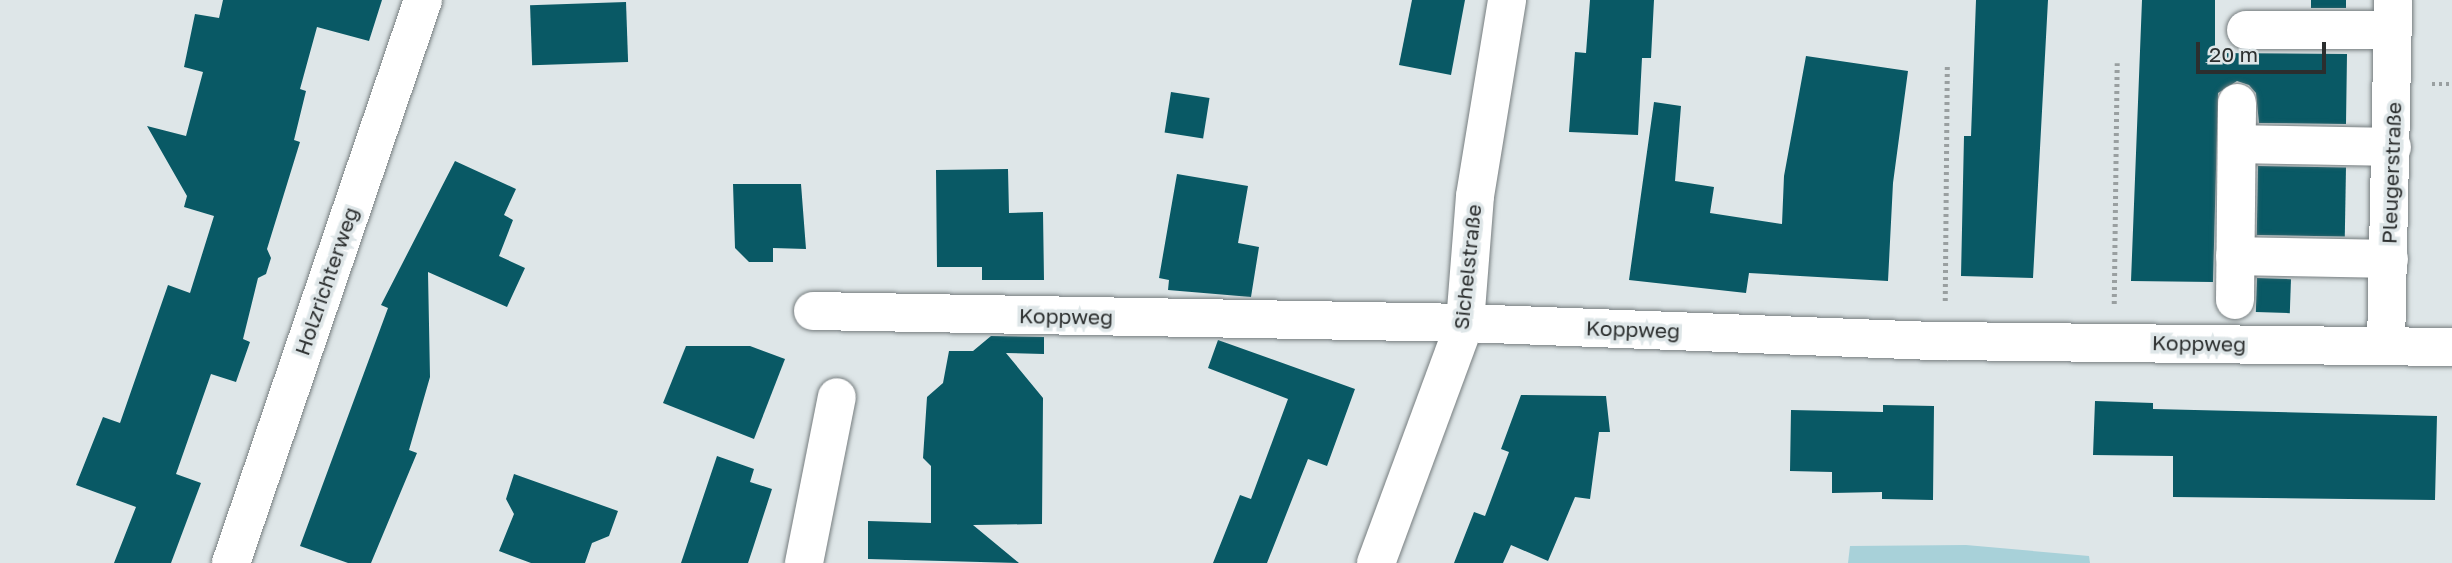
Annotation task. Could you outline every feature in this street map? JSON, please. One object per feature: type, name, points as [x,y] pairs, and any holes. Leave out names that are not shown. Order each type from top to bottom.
[{"type":"street","name":"Holzrichterweg","points":[[231,563],[423,0]]},
{"type":"street","name":"Sichelstraße","points":[[1376,563],[1465,323],[1475,196],[1507,0]]},
{"type":"street","points":[[2246,30],[2393,15]]},
{"type":"street","name":"Pleugerstraße","points":[[2386,346],[2393,15]]},
{"type":"street","points":[[2235,300],[2237,103]]},
{"type":"street","points":[[2237,144],[2392,147]]},
{"type":"street","points":[[2235,256],[2389,259]]},
{"type":"street","name":"Koppweg","points":[[813,311],[1465,323],[1944,341],[2452,347]]},
{"type":"street","points":[[804,563],[837,397]]},
{"type":"path","points":[[2113,341],[2117,63]]},
{"type":"path","points":[[1944,341],[1947,64]]},
{"type":"shaded area","points":[[1966,545],[2089,556],[2090,563],[1848,563],[1850,546]]},
{"type":"building","points":[[223,0],[382,0],[369,41],[317,27],[300,89],[306,91],[294,140],[300,142],[267,249],[271,258],[266,274],[258,278],[243,339],[250,342],[236,382],[211,374],[176,474],[201,483],[171,563],[114,563],[136,507],[76,485],[103,417],[120,423],[168,285],[190,293],[214,216],[184,207],[187,196],[147,126],[186,136],[203,72],[184,67],[195,14],[219,18]]},
{"type":"building","points":[[1412,0],[1465,0],[1451,75],[1399,65]]},
{"type":"building","points":[[1590,0],[1654,0],[1651,58],[1642,58],[1638,135],[1569,132],[1575,52],[1586,53]]},
{"type":"building","points":[[1976,0],[2048,0],[2033,278],[1961,276],[1964,136],[1971,136]]},
{"type":"building","points":[[2142,0],[2215,0],[2215,53],[2347,54],[2346,124],[2259,123],[2256,93],[2249,85],[2237,81],[2218,93],[2213,282],[2131,281]]},
{"type":"building","points":[[2311,0],[2346,0],[2346,8],[2311,8]]},
{"type":"building","points":[[626,2],[628,62],[532,65],[530,5]]},
{"type":"building","points":[[1806,56],[1908,71],[1893,183],[1888,281],[1749,273],[1746,293],[1629,280],[1654,102],[1681,106],[1675,181],[1714,187],[1710,213],[1782,224],[1784,176]]},
{"type":"building","points":[[1171,92],[1210,98],[1203,139],[1165,132]]},
{"type":"building","points":[[455,161],[516,189],[504,215],[513,220],[499,256],[525,268],[507,307],[428,272],[430,377],[409,450],[417,453],[371,563],[348,563],[300,546],[388,308],[381,305]]},
{"type":"building","points":[[2258,166],[2346,168],[2345,237],[2257,235]]},
{"type":"building","points":[[1008,169],[1009,213],[1043,212],[1044,280],[982,280],[982,267],[937,267],[936,170]]},
{"type":"building","points":[[1177,174],[1248,186],[1238,243],[1259,247],[1251,297],[1168,290],[1169,280],[1159,278]]},
{"type":"building","points":[[733,184],[801,184],[806,249],[773,248],[773,262],[749,262],[735,248]]},
{"type":"building","points":[[2257,278],[2291,279],[2290,313],[2256,312]]},
{"type":"building","points":[[991,336],[1044,337],[1044,354],[1006,353],[1043,398],[1042,524],[973,525],[1019,563],[868,559],[868,521],[931,523],[931,466],[923,458],[927,397],[943,383],[949,351],[973,351]]},
{"type":"building","points":[[1218,340],[1355,389],[1327,466],[1308,459],[1267,563],[1213,563],[1240,495],[1251,499],[1288,399],[1208,368]]},
{"type":"building","points":[[686,346],[750,346],[785,359],[754,439],[663,403]]},
{"type":"building","points":[[1521,395],[1606,396],[1610,432],[1599,432],[1590,499],[1575,497],[1548,561],[1511,545],[1503,563],[1454,563],[1474,512],[1485,516],[1509,452],[1501,449]]},
{"type":"building","points":[[2095,401],[2153,403],[2153,409],[2437,416],[2435,500],[2173,497],[2173,456],[2093,455]]},
{"type":"building","points":[[1883,405],[1934,406],[1933,500],[1882,499],[1882,492],[1832,493],[1832,472],[1790,471],[1791,410],[1883,412]]},
{"type":"building","points":[[717,456],[754,469],[750,482],[772,489],[748,563],[681,563]]},
{"type":"building","points":[[514,474],[618,511],[609,536],[592,543],[585,563],[531,563],[499,551],[514,514],[506,499]]}]
